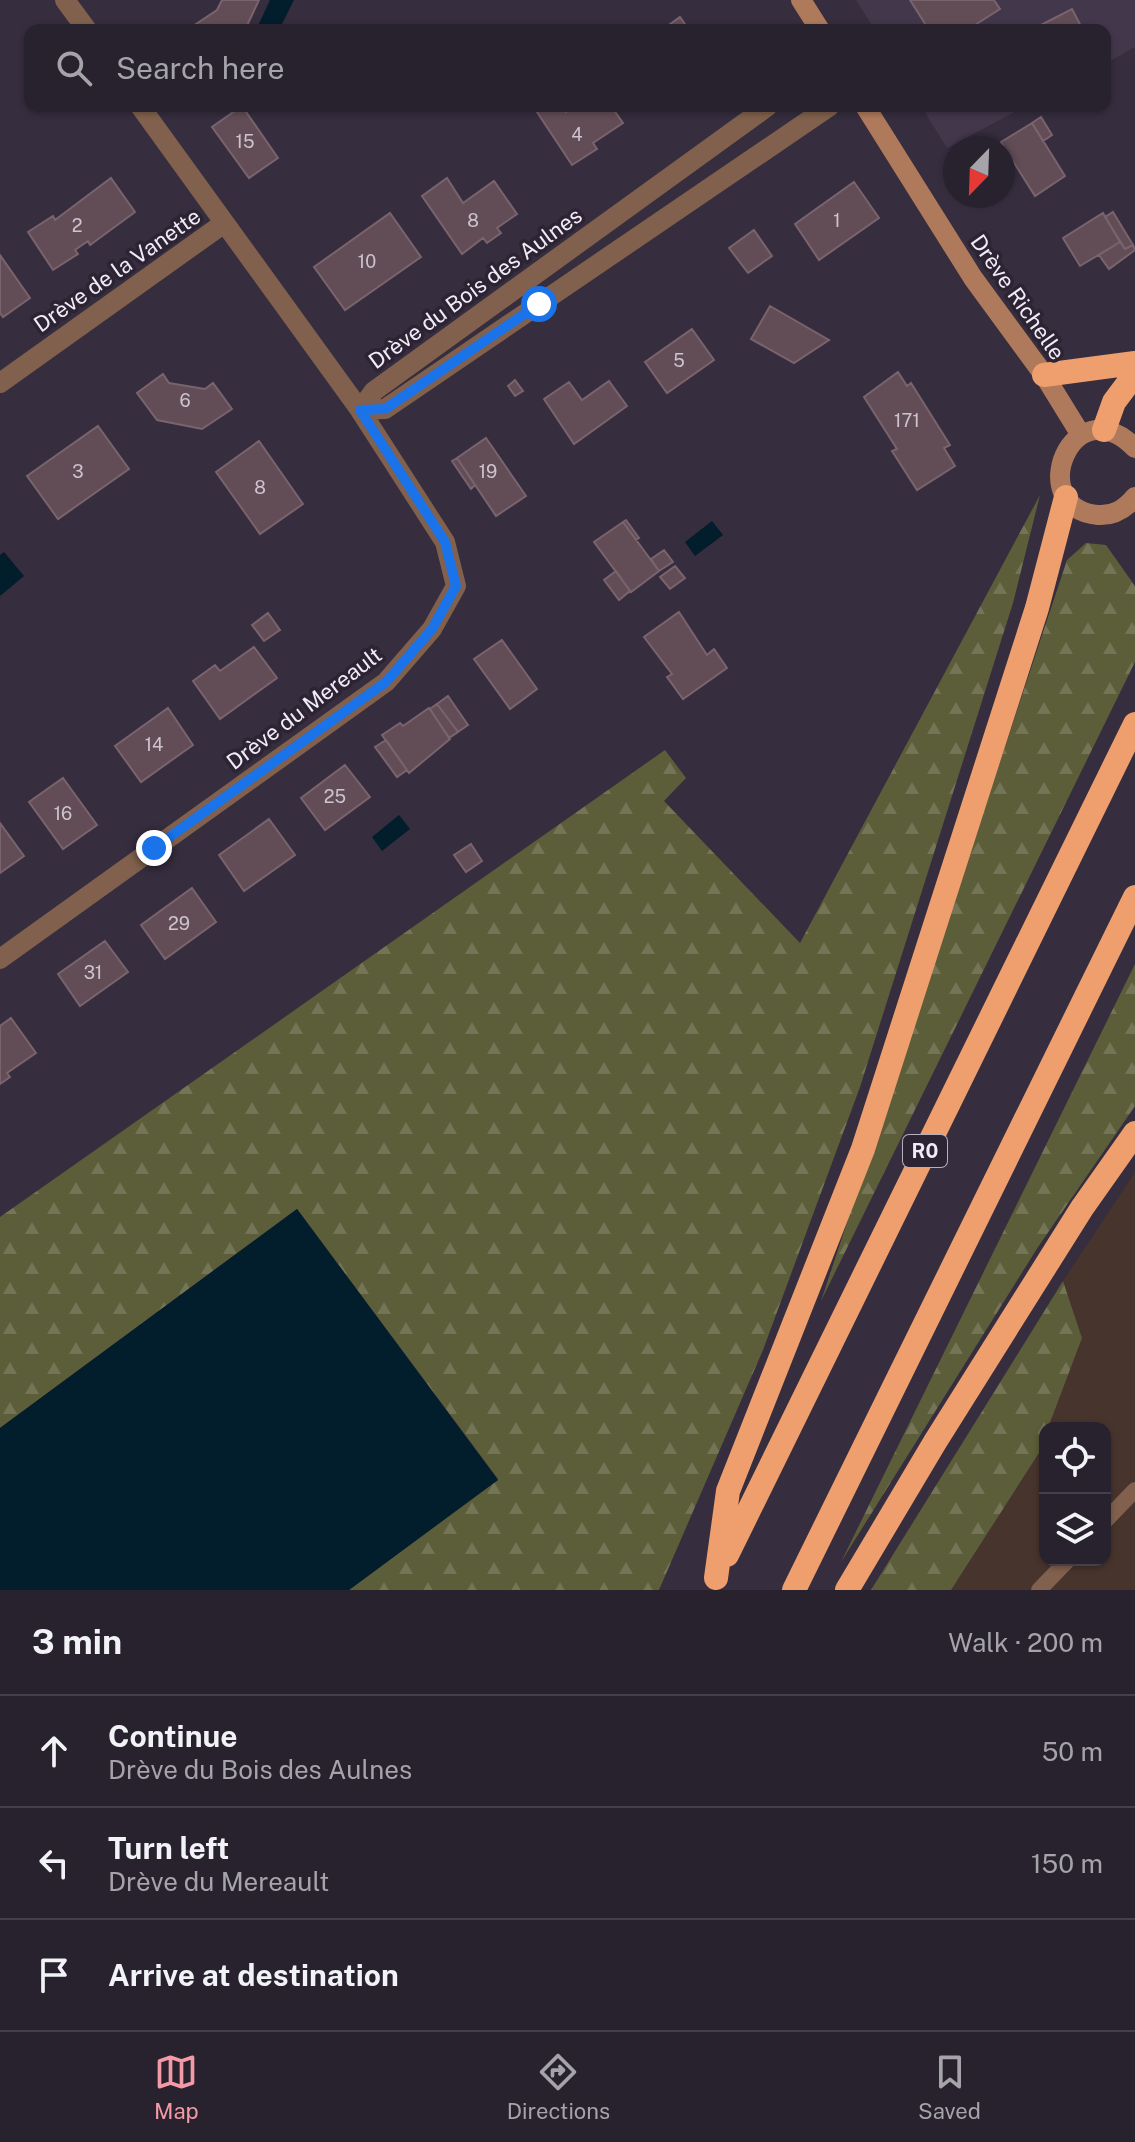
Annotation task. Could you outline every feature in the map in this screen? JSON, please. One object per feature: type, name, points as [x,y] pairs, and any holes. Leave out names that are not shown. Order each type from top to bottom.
[{"type":"highway","points":[[1044,375],[1135,363]]},
{"type":"highway","points":[[1093,433],[1135,374]]},
{"type":"highway","points":[[713,1584],[728,1491],[863,1149],[1037,608],[1066,497]]},
{"type":"highway","name":"R0","points":[[713,1584],[1135,724]]},
{"type":"highway","points":[[794,1590],[1135,897]]},
{"type":"highway","points":[[847,1590],[935,1442],[1082,1208],[1135,1133]]},
{"type":"street","points":[[65,0],[83,24]]},
{"type":"street","points":[[801,0],[816,24]]},
{"type":"street","name":"Drève du Mereault","points":[[0,959],[386,682],[432,629],[456,586],[445,542],[360,410],[144,112]]},
{"type":"street","name":"Drève du Bois des Aulnes","points":[[360,410],[374,391],[760,112]]},
{"type":"street","name":"Drève du Bois des Aulnes","points":[[360,410],[385,409],[821,112]]},
{"type":"street","name":"Drève Richelle","points":[[869,112],[973,278],[1044,375],[1093,433]]},
{"type":"street","name":"Drève de la Vanette","points":[[0,383],[223,224]]},
{"type":"street","points":[[1132,507],[1112,514],[1095,515],[1079,509],[1066,497],[1059,481],[1060,463],[1067,447],[1093,433],[1124,436],[1135,448]]},
{"type":"lane","points":[[1111,1515],[1135,1490]]},
{"type":"lane","points":[[1039,1590],[1062,1566]]},
{"type":"shaded area","points":[[856,0],[1135,0],[1135,47],[1111,61],[1111,24],[871,24]]},
{"type":"shaded area","points":[[925,112],[1015,112],[970,136],[943,136],[943,142]]},
{"type":"shaded area","points":[[1135,1172],[1135,1590],[951,1590],[1039,1453],[1039,1566],[1111,1566],[1111,1422],[1050,1422],[1082,1338],[1063,1281]]},
{"type":"green space","points":[[1040,495],[1013,603],[860,1087],[763,1350],[659,1590],[349,1590],[498,1479],[297,1209],[0,1428],[0,1217],[665,750],[686,778],[664,801],[800,943]]},
{"type":"green space","points":[[1086,543],[1106,545],[1135,586],[1135,662],[821,1301],[1067,560]]},
{"type":"green space","points":[[1135,964],[1135,1106],[1038,1247],[841,1562]]},
{"type":"green space","points":[[1063,1281],[1082,1338],[1050,1422],[1039,1422],[1039,1453],[951,1590],[871,1590]]},
{"type":"water","points":[[270,0],[294,0],[282,24],[259,24]]},
{"type":"water","points":[[712,521],[723,535],[695,556],[685,542]]},
{"type":"water","points":[[4,552],[24,576],[0,596],[0,555]]},
{"type":"water","points":[[399,815],[410,829],[382,851],[372,837]]},
{"type":"water","points":[[297,1209],[498,1480],[349,1590],[0,1590],[0,1428]]},
{"type":"building","points":[[222,0],[259,0],[248,24],[196,24],[217,10]]},
{"type":"building","points":[[910,0],[994,0],[1000,9],[976,24],[925,24]]},
{"type":"building","points":[[1072,9],[1080,24],[1043,24]]},
{"type":"building","points":[[680,17],[685,24],[670,24]]},
{"type":"building","points":[[233,112],[246,112],[278,158],[249,178],[212,127]]},
{"type":"building","points":[[537,112],[615,112],[623,123],[593,143],[597,149],[572,165]]},
{"type":"building","points":[[1041,117],[1052,135],[1043,141],[1032,123]]},
{"type":"building","points":[[1032,123],[1065,176],[1035,196],[1015,164],[1015,136],[1011,136]]},
{"type":"building","points":[[111,178],[135,212],[90,245],[88,241],[75,250],[78,254],[53,270],[28,232],[53,216],[55,220]]},
{"type":"building","points":[[447,178],[463,203],[494,181],[517,214],[497,228],[501,233],[487,243],[483,238],[462,254],[422,196]]},
{"type":"building","points":[[854,182],[879,218],[819,260],[795,224]]},
{"type":"building","points":[[1113,212],[1133,245],[1125,249],[1105,217]]},
{"type":"building","points":[[390,213],[421,257],[345,310],[314,267]]},
{"type":"building","points":[[1103,213],[1120,242],[1080,266],[1063,238]]},
{"type":"building","points":[[754,230],[772,256],[748,273],[729,248]]},
{"type":"building","points":[[1120,242],[1125,249],[1133,245],[1135,250],[1109,269],[1099,255]]},
{"type":"building","points":[[0,255],[30,298],[3,317],[0,313]]},
{"type":"building","points":[[770,306],[829,340],[794,363],[751,339]]},
{"type":"building","points":[[692,329],[714,360],[667,393],[645,362]]},
{"type":"building","points":[[898,372],[907,386],[911,383],[950,445],[944,448],[955,466],[917,490],[892,451],[897,449],[864,397]]},
{"type":"building","points":[[163,374],[169,383],[205,389],[213,383],[232,409],[202,429],[157,420],[137,393]]},
{"type":"building","points":[[515,380],[523,391],[515,396],[508,386]]},
{"type":"building","points":[[609,381],[627,406],[574,444],[544,399],[569,382],[582,400]]},
{"type":"building","points":[[98,426],[129,469],[58,519],[27,476]]},
{"type":"building","points":[[486,438],[526,496],[496,516],[457,458]]},
{"type":"building","points":[[259,441],[303,504],[260,534],[216,472]]},
{"type":"building","points":[[457,458],[475,485],[471,489],[452,461]]},
{"type":"building","points":[[626,520],[639,538],[636,540],[623,522]]},
{"type":"building","points":[[623,522],[659,571],[631,592],[594,542]]},
{"type":"building","points":[[664,550],[673,562],[659,571],[651,559]]},
{"type":"building","points":[[675,566],[685,578],[670,589],[660,577]]},
{"type":"building","points":[[616,571],[630,591],[619,600],[604,580]]},
{"type":"building","points":[[679,612],[707,655],[714,649],[727,668],[683,699],[667,677],[672,674],[644,637]]},
{"type":"building","points":[[268,613],[280,630],[264,641],[252,625]]},
{"type":"building","points":[[502,640],[537,689],[510,709],[474,659]]},
{"type":"building","points":[[254,647],[277,678],[220,719],[193,681],[215,665],[220,671]]},
{"type":"building","points":[[448,696],[468,725],[458,732],[437,704]]},
{"type":"building","points":[[437,704],[458,732],[449,738],[430,709]]},
{"type":"building","points":[[168,708],[193,745],[141,782],[115,746]]},
{"type":"building","points":[[429,708],[450,739],[409,773],[382,735],[400,723],[403,726]]},
{"type":"building","points":[[386,740],[407,770],[397,777],[375,747]]},
{"type":"building","points":[[345,765],[370,797],[325,830],[301,798]]},
{"type":"building","points":[[63,778],[97,825],[63,849],[29,802]]},
{"type":"building","points":[[269,819],[295,855],[244,891],[219,855]]},
{"type":"building","points":[[0,823],[24,856],[0,873]]},
{"type":"building","points":[[471,844],[482,861],[466,872],[454,855]]},
{"type":"building","points":[[192,888],[216,922],[165,959],[141,925]]},
{"type":"building","points":[[105,941],[128,972],[80,1006],[58,974]]},
{"type":"building","points":[[11,1018],[36,1053],[7,1073],[10,1077],[0,1084],[0,1026]]},
{"type":"route","points":[[154,848],[386,682],[432,629],[456,586],[445,542],[360,410],[385,409],[539,304]]}]
